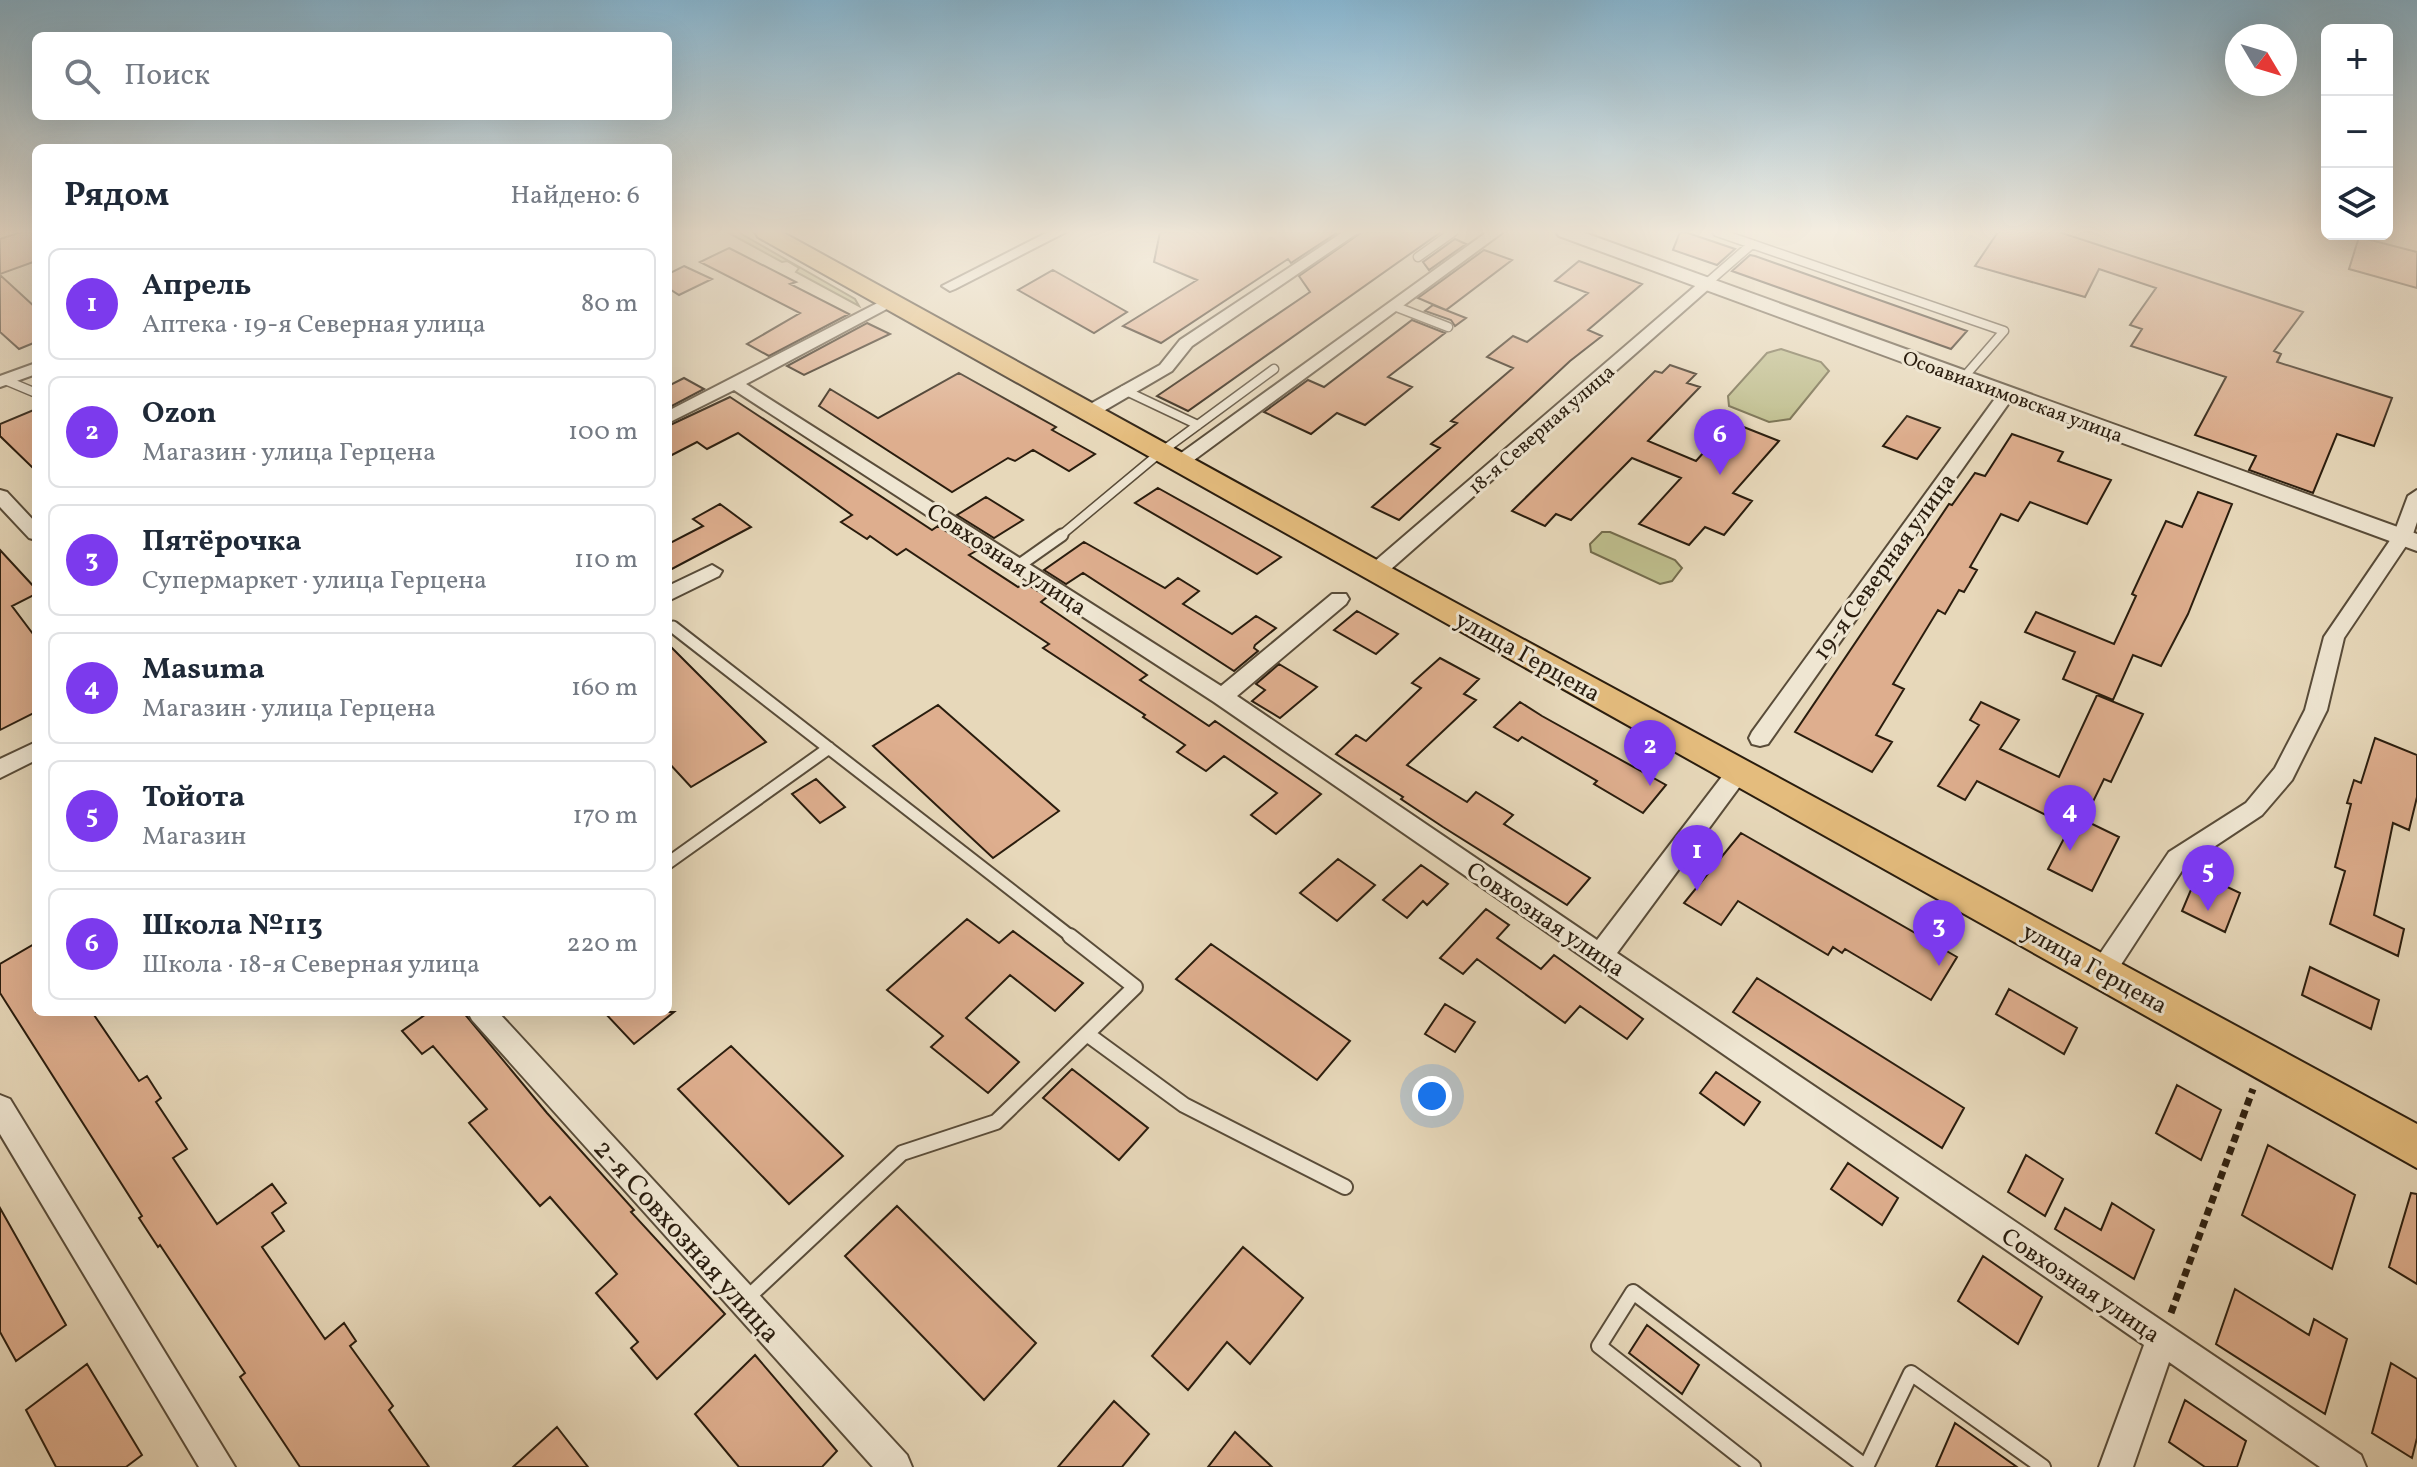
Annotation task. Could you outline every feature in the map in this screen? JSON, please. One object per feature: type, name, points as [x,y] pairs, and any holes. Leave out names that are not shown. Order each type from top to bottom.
[{"type":"main road","name":"улица Герцена","points":[[891,301],[2417,1147]]},
{"type":"street","points":[[1089,412],[1166,368],[1186,343],[1250,300]]},
{"type":"street","points":[[1170,457],[1402,300]]},
{"type":"street","name":"18-я Северная улица","points":[[1375,572],[1687,300]]},
{"type":"street","name":"Осоавиахимовская улица","points":[[1752,300],[2410,540]]},
{"type":"street","points":[[672,416],[891,301]]},
{"type":"street","points":[[2,381],[32,370]]},
{"type":"street","name":"Совхозная улица","points":[[734,383],[1222,697],[2349,1467]]},
{"type":"street","name":"19-я Северная улица","points":[[1760,738],[2008,393]]},
{"type":"street","points":[[0,496],[32,530]]},
{"type":"street","points":[[2102,972],[2177,859],[2254,809],[2284,774],[2316,710],[2334,637],[2410,540],[2417,496]]},
{"type":"street","points":[[672,592],[712,571]]},
{"type":"street","points":[[1222,697],[1339,599]]},
{"type":"street","points":[[0,769],[32,752]]},
{"type":"street","points":[[1600,956],[1738,772]]},
{"type":"street","name":"2-я Совхозная улица","points":[[485,1016],[895,1467]]},
{"type":"street","points":[[0,1108],[218,1467]]},
{"type":"street","points":[[2116,1467],[2161,1340]]},
{"type":"lane","points":[[1916,300],[2004,331],[1964,377]]},
{"type":"lane","points":[[1394,306],[1448,327]]},
{"type":"lane","points":[[1018,566],[1170,457],[1198,425],[1274,369]]},
{"type":"lane","points":[[2,381],[32,392]]},
{"type":"lane","points":[[1124,390],[1198,425]]},
{"type":"lane","points":[[672,627],[1135,987],[996,1122],[902,1153],[744,1301]]},
{"type":"lane","points":[[672,860],[829,748]]},
{"type":"lane","points":[[1087,1034],[1184,1105],[1345,1187]]},
{"type":"lane","points":[[1753,1467],[1599,1346],[1633,1292],[1866,1467],[1911,1373],[2043,1467]]},
{"type":"path","points":[[2161,1340],[2263,1061]]},
{"type":"shaded area","points":[[1781,349],[1821,362],[1829,371],[1790,419],[1769,422],[1729,406],[1728,396],[1767,353]]},
{"type":"shaded area","points":[[1602,532],[1610,532],[1675,560],[1682,568],[1672,581],[1660,584],[1591,552],[1590,544]]},
{"type":"building","points":[[0,300],[28,300],[32,304],[32,344],[19,349],[0,332]]},
{"type":"building","points":[[775,300],[822,300],[849,314],[769,356],[747,344],[800,313]]},
{"type":"building","points":[[1036,300],[1107,300],[1127,312],[1094,333]]},
{"type":"building","points":[[1164,300],[1225,300],[1161,343],[1123,326]]},
{"type":"building","points":[[1298,300],[1344,300],[1188,411],[1157,396]]},
{"type":"building","points":[[1424,300],[1459,300],[1446,310]]},
{"type":"building","points":[[1579,300],[1623,300],[1588,330],[1602,336],[1570,361],[1399,520],[1372,507],[1440,448],[1431,444],[1457,423],[1451,421],[1513,368],[1487,357],[1513,336],[1527,342]]},
{"type":"building","points":[[1815,300],[1881,300],[1967,331],[1951,349]]},
{"type":"building","points":[[2147,300],[2268,300],[2303,312],[2274,351],[2281,354],[2277,362],[2392,398],[2374,446],[2337,434],[2313,493],[2249,470],[2256,456],[2195,435],[2226,377],[2131,346],[2142,329],[2130,325]]},
{"type":"building","points":[[1433,305],[1466,318],[1455,326],[1451,320],[1425,311]]},
{"type":"building","points":[[1412,320],[1445,333],[1388,377],[1412,387],[1365,425],[1337,413],[1311,434],[1264,412],[1308,380],[1324,387]]},
{"type":"building","points":[[867,323],[890,334],[804,375],[787,366]]},
{"type":"building","points":[[1670,365],[1696,374],[1687,383],[1700,387],[1648,441],[1696,461],[1731,422],[1779,441],[1733,493],[1752,501],[1724,535],[1705,527],[1689,545],[1639,524],[1681,478],[1632,458],[1571,520],[1556,514],[1545,526],[1512,511],[1655,371],[1662,373]]},
{"type":"building","points":[[959,373],[1056,427],[1052,430],[1095,454],[1069,471],[1033,450],[1015,461],[1008,458],[952,492],[819,406],[830,389],[878,418]]},
{"type":"building","points":[[684,378],[704,389],[672,406],[672,384]]},
{"type":"building","points":[[730,397],[932,530],[938,526],[976,551],[969,555],[1018,587],[1025,583],[1047,597],[1041,602],[1147,675],[1140,680],[1209,726],[1215,721],[1321,794],[1276,834],[1251,815],[1277,793],[1224,756],[1206,771],[1177,752],[1185,745],[1043,648],[1049,644],[906,549],[897,555],[870,536],[867,539],[841,522],[852,515],[738,433],[707,449],[697,442],[672,455],[672,424]]},
{"type":"building","points":[[32,411],[32,467],[0,436],[0,424]]},
{"type":"building","points":[[1907,416],[1940,428],[1917,459],[1883,446]]},
{"type":"building","points":[[2012,434],[2063,452],[2058,461],[2111,480],[2087,524],[2030,502],[2018,521],[2001,514],[1970,567],[1977,570],[1964,592],[1959,590],[1945,614],[1938,610],[1893,684],[1904,689],[1876,735],[1892,742],[1872,772],[1795,732],[1949,504],[1952,505],[1975,473],[1985,476]]},
{"type":"building","points":[[1158,488],[1281,557],[1257,574],[1135,503]]},
{"type":"building","points":[[2198,492],[2232,504],[2188,614],[2161,666],[2133,655],[2113,700],[2063,679],[2075,652],[2025,632],[2036,612],[2114,644],[2136,596],[2132,594],[2166,521],[2182,527]]},
{"type":"building","points":[[986,497],[1023,520],[994,538],[957,515]]},
{"type":"building","points":[[720,504],[751,527],[672,569],[672,542],[703,526],[693,519]]},
{"type":"building","points":[[1084,542],[1165,588],[1178,578],[1199,591],[1183,604],[1232,634],[1256,616],[1276,628],[1255,645],[1258,651],[1234,671],[1083,573],[1066,584],[1044,570]]},
{"type":"building","points":[[0,550],[32,585],[32,596],[12,606],[32,633],[32,714],[0,730]]},
{"type":"building","points":[[1357,611],[1398,634],[1376,654],[1334,630]]},
{"type":"building","points":[[672,648],[766,742],[691,787],[672,766]]},
{"type":"building","points":[[1440,658],[1479,679],[1464,694],[1476,700],[1407,765],[1467,802],[1476,792],[1513,815],[1504,824],[1590,878],[1567,905],[1443,827],[1336,754],[1356,735],[1366,741],[1421,688],[1412,683]]},
{"type":"building","points":[[1279,664],[1317,687],[1280,718],[1252,701],[1265,690],[1256,684]]},
{"type":"building","points":[[2097,695],[2143,714],[2111,782],[2104,779],[2084,820],[2119,837],[2092,891],[2048,869],[2070,827],[1977,781],[1965,800],[1938,786],[1979,725],[1970,720],[1981,702],[2019,720],[2000,749],[2059,777]]},
{"type":"building","points":[[1520,702],[1666,785],[1643,813],[1594,784],[1597,781],[1522,737],[1518,741],[1494,727]]},
{"type":"building","points":[[938,705],[1059,811],[993,858],[873,746]]},
{"type":"building","points":[[2375,738],[2417,755],[2417,797],[2409,830],[2393,823],[2374,915],[2404,929],[2398,956],[2330,924],[2345,871],[2335,867],[2351,804],[2347,803],[2354,780],[2361,783]]},
{"type":"building","points":[[816,779],[845,807],[820,823],[792,794]]},
{"type":"building","points":[[1741,833],[1957,957],[1931,1000],[1845,949],[1842,953],[1833,947],[1828,955],[1738,901],[1721,925],[1684,903]]},
{"type":"building","points":[[1338,859],[1375,885],[1337,921],[1300,893]]},
{"type":"building","points":[[1421,865],[1448,884],[1427,905],[1423,901],[1407,918],[1383,900]]},
{"type":"building","points":[[2198,873],[2240,893],[2225,932],[2182,911]]},
{"type":"building","points":[[1486,909],[1509,925],[1497,938],[1541,969],[1554,955],[1643,1019],[1627,1039],[1580,1006],[1565,1023],[1477,959],[1463,974],[1440,958]]},
{"type":"building","points":[[967,919],[999,943],[1013,931],[1083,983],[1055,1011],[1010,975],[966,1018],[1019,1062],[988,1093],[931,1047],[943,1036],[887,990]]},
{"type":"building","points":[[1211,944],[1350,1041],[1317,1080],[1176,979]]},
{"type":"building","points":[[32,945],[32,1016],[95,1016],[139,1081],[147,1076],[161,1098],[156,1102],[187,1149],[173,1158],[217,1224],[272,1184],[286,1203],[272,1213],[284,1231],[262,1247],[325,1339],[344,1323],[356,1341],[350,1346],[393,1406],[389,1410],[429,1467],[300,1467],[240,1377],[245,1373],[139,1218],[142,1216],[0,993],[0,964]]},
{"type":"building","points":[[2310,967],[2379,1000],[2371,1029],[2302,995]]},
{"type":"building","points":[[1757,978],[1964,1108],[1942,1148],[1733,1012]]},
{"type":"building","points":[[2009,989],[2077,1028],[2064,1054],[1996,1014]]},
{"type":"building","points":[[1445,1004],[1475,1022],[1455,1052],[1425,1034]]},
{"type":"building","points":[[423,1016],[466,1016],[634,1210],[631,1212],[725,1314],[657,1379],[631,1348],[638,1342],[596,1293],[617,1274],[550,1197],[540,1206],[469,1123],[487,1109],[433,1046],[422,1054],[402,1031]]},
{"type":"building","points":[[608,1016],[669,1016],[634,1044]]},
{"type":"building","points":[[731,1046],[843,1156],[789,1204],[678,1089]]},
{"type":"building","points":[[1072,1069],[1148,1128],[1119,1160],[1043,1098]]},
{"type":"building","points":[[1716,1072],[1760,1102],[1744,1125],[1700,1093]]},
{"type":"building","points":[[2177,1085],[2221,1110],[2201,1160],[2156,1133]]},
{"type":"building","points":[[2268,1145],[2355,1195],[2332,1269],[2242,1215]]},
{"type":"building","points":[[2026,1155],[2063,1179],[2045,1216],[2008,1192]]},
{"type":"building","points":[[1848,1163],[1898,1198],[1882,1225],[1831,1189]]},
{"type":"building","points":[[2411,1193],[2417,1194],[2417,1284],[2389,1267]]},
{"type":"building","points":[[2112,1203],[2154,1230],[2134,1279],[2055,1229],[2065,1208],[2101,1230]]},
{"type":"building","points":[[897,1206],[1036,1343],[984,1400],[845,1256]]},
{"type":"building","points":[[0,1208],[66,1325],[16,1361],[0,1332]]},
{"type":"building","points":[[1243,1247],[1303,1298],[1250,1364],[1227,1342],[1188,1390],[1152,1356]]},
{"type":"building","points":[[1983,1256],[2042,1297],[2018,1344],[1958,1301]]},
{"type":"building","points":[[2235,1289],[2309,1335],[2314,1319],[2347,1339],[2325,1414],[2216,1344]]},
{"type":"building","points":[[1647,1325],[1699,1365],[1682,1394],[1629,1353]]},
{"type":"building","points":[[755,1355],[837,1451],[822,1467],[739,1467],[695,1414]]},
{"type":"building","points":[[2391,1363],[2417,1379],[2417,1438],[2412,1458],[2372,1433]]},
{"type":"building","points":[[87,1364],[142,1455],[126,1467],[56,1467],[26,1410]]},
{"type":"building","points":[[2185,1400],[2246,1441],[2237,1467],[2205,1467],[2169,1442]]},
{"type":"building","points":[[1114,1401],[1149,1434],[1122,1467],[1058,1467]]},
{"type":"building","points":[[1955,1423],[2017,1467],[1936,1467]]},
{"type":"building","points":[[557,1427],[588,1467],[513,1467]]},
{"type":"building","points":[[1235,1432],[1272,1467],[1208,1467]]},
{"type":"place","name":"Школа №113","points":[[1720,475]]},
{"type":"place","name":"Ozon","points":[[1650,786]]},
{"type":"place","name":"Masuma","points":[[2070,851]]},
{"type":"place","name":"Апрель","points":[[1697,891]]},
{"type":"place","name":"Тойота","points":[[2208,911]]},
{"type":"place","name":"Пятёрочка","points":[[1939,966]]}]
